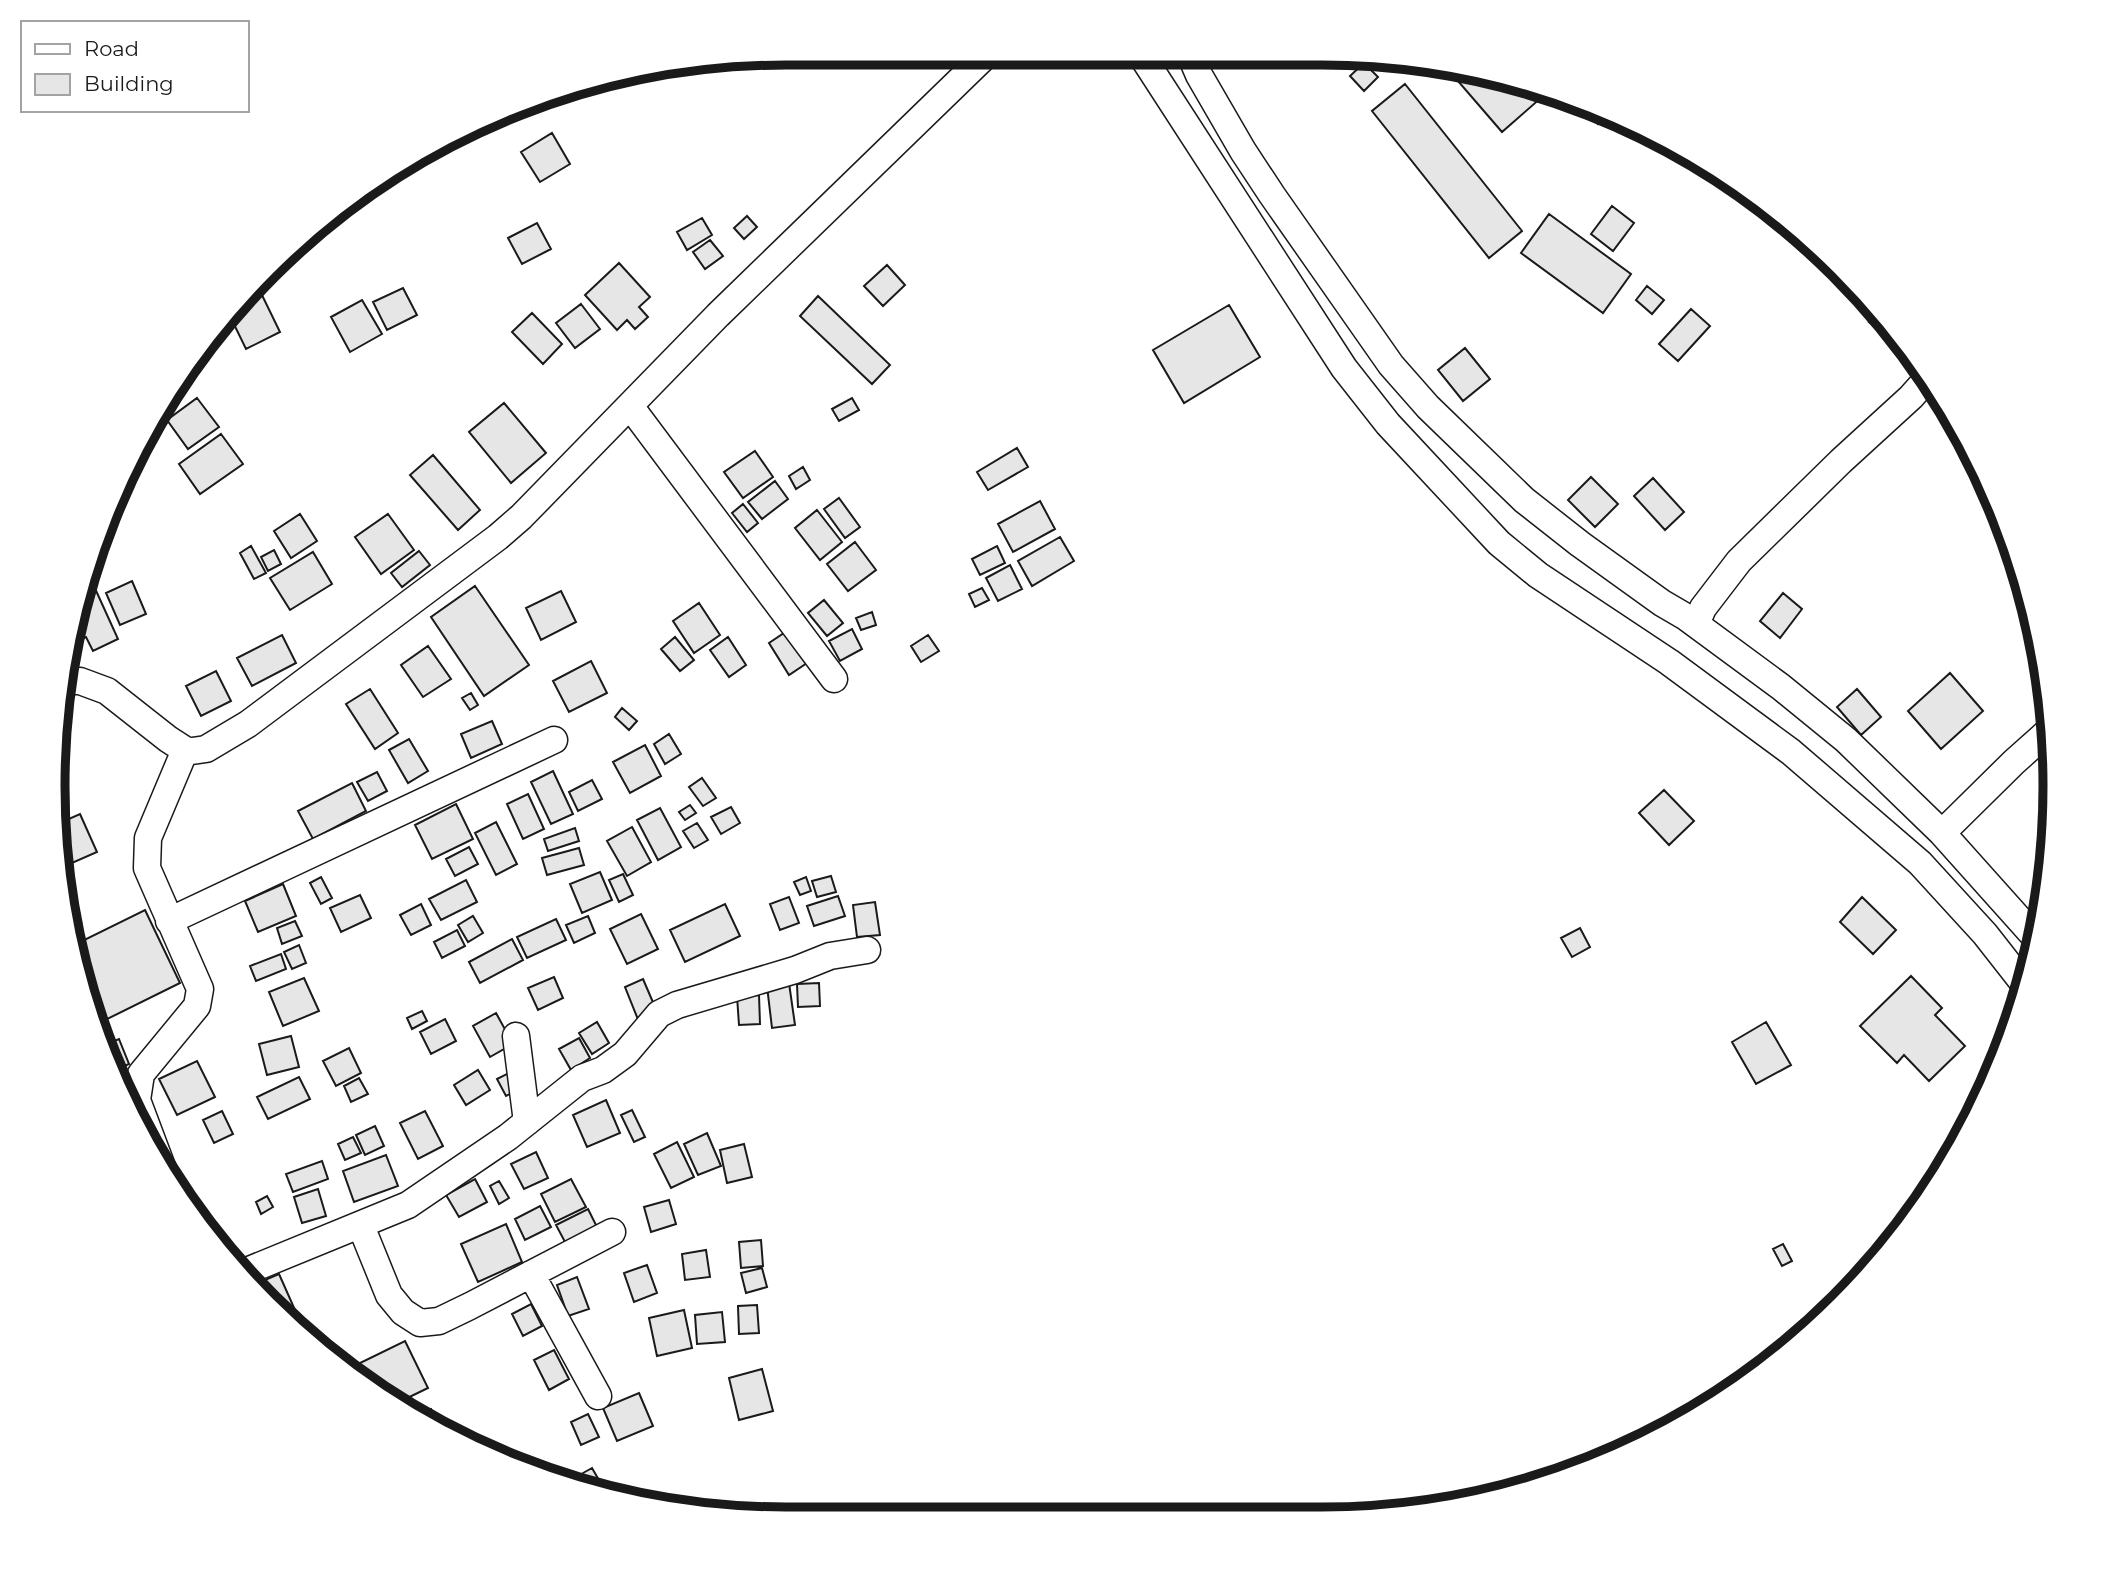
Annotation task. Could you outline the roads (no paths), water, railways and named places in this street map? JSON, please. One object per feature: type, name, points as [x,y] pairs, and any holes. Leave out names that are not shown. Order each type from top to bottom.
[{"type":"street","points":[[73,681],[107,691],[185,750],[206,749],[248,724],[521,517],[775,258],[976,65]]},
{"type":"street","points":[[1148,65],[1344,368],[1388,424],[1499,543],[1538,575],[1669,662],[1791,752],[1920,863],[1985,934],[2018,976]]},
{"type":"street","points":[[1195,65],[1236,140],[1272,195],[1391,365],[1437,416],[1524,500],[1580,544],[1781,687],[1846,740],[1942,833],[2028,930]]},
{"type":"street","points":[[1696,624],[1703,608],[1739,561],[1922,385]]},
{"type":"street","points":[[630,405],[834,679]]},
{"type":"street","points":[[1942,833],[2042,737]]},
{"type":"street","points":[[169,921],[554,740]]},
{"type":"street","points":[[132,1088],[197,1006],[200,989],[147,868],[148,838],[185,750]]},
{"type":"street","points":[[251,1269],[408,1205],[508,1137],[582,1078],[603,1070],[625,1054],[659,1014],[677,1005],[795,970],[830,956],[867,950]]},
{"type":"street","points":[[516,1036],[527,1122]]},
{"type":"street","points":[[361,1226],[388,1295],[402,1312],[420,1323],[439,1321],[612,1232]]},
{"type":"street","points":[[531,1274],[598,1396]]}]
